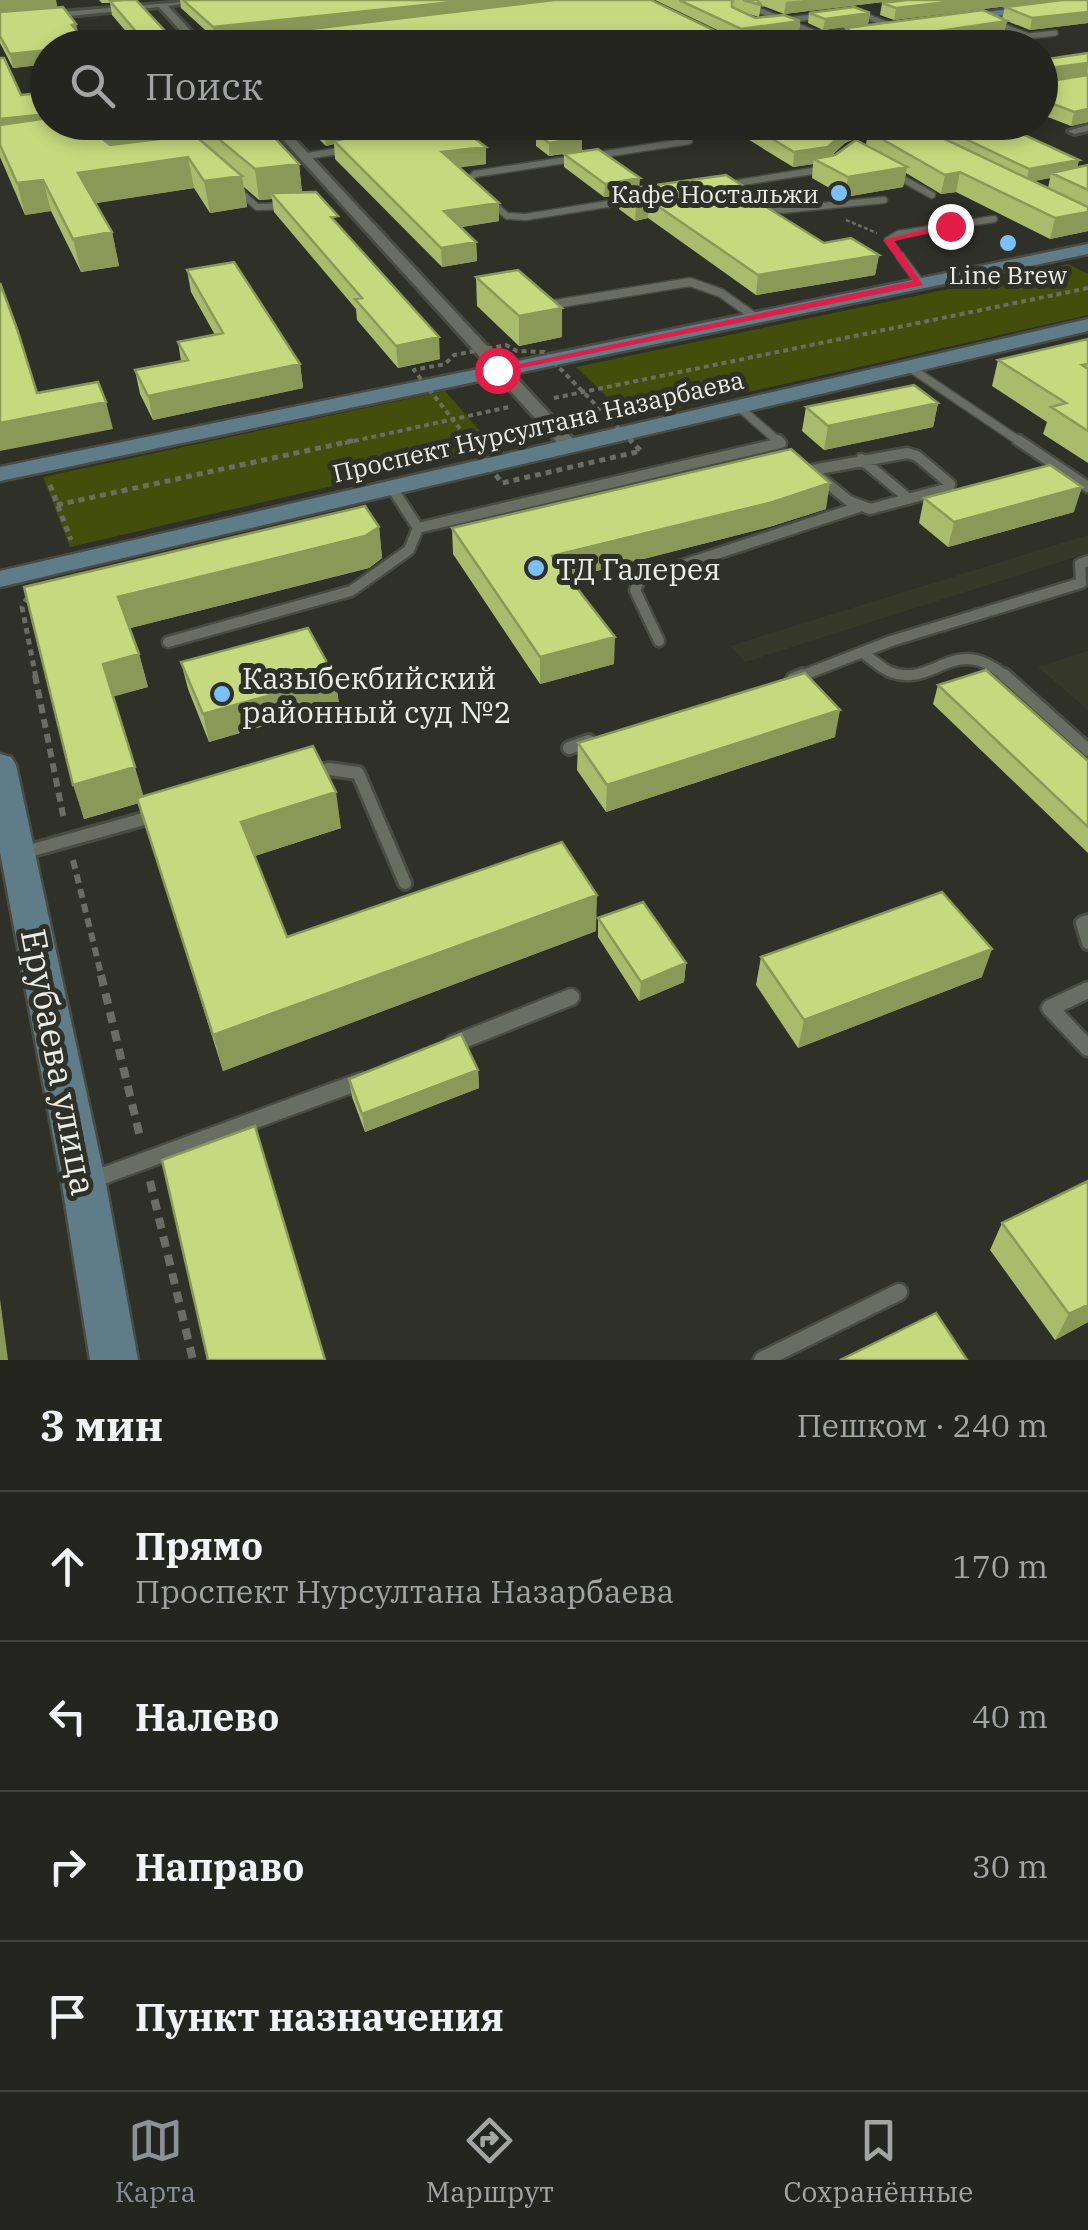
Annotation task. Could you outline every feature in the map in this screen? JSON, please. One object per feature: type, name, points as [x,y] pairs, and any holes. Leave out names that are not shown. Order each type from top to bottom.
[{"type":"main road","points":[[1027,0],[1074,16]]},
{"type":"main road","points":[[1053,8],[987,20],[946,22],[1053,8],[1088,4]]},
{"type":"main road","points":[[860,30],[909,27],[890,30]]},
{"type":"main road","name":"Проспект Нурсултана Назарбаева","points":[[0,474],[920,283],[1083,254]]},
{"type":"main road","name":"Проспект Нурсултана Назарбаева","points":[[0,579],[1088,325]]},
{"type":"main road","name":"Ерубаева улица","points":[[0,765],[18,878],[84,1184],[114,1360]]},
{"type":"street","points":[[0,20],[204,0]]},
{"type":"street","points":[[161,4],[185,30]]},
{"type":"street","points":[[1074,131],[1088,128]]},
{"type":"street","points":[[290,140],[348,198],[497,370],[570,446]]},
{"type":"lane","points":[[873,9],[853,12],[892,26]]},
{"type":"lane","points":[[761,11],[808,30]]},
{"type":"lane","points":[[769,22],[836,14]]},
{"type":"lane","points":[[987,20],[1014,30]]},
{"type":"lane","points":[[636,200],[526,217],[507,216],[468,181],[475,174],[689,141]]},
{"type":"lane","points":[[306,156],[357,148]]},
{"type":"lane","points":[[710,188],[829,168],[838,162]]},
{"type":"lane","points":[[882,167],[932,195]]},
{"type":"lane","points":[[226,179],[257,208],[293,205]]},
{"type":"lane","points":[[728,185],[774,209],[884,200]]},
{"type":"lane","points":[[330,200],[348,198]]},
{"type":"lane","points":[[920,283],[888,243],[891,238],[994,219]]},
{"type":"lane","points":[[543,306],[690,282],[721,292],[755,317]]},
{"type":"lane","points":[[909,367],[1088,487]]},
{"type":"lane","points":[[739,407],[791,452]]},
{"type":"lane","points":[[418,528],[780,443]]},
{"type":"lane","points":[[659,641],[635,590],[640,579],[859,507],[870,509],[909,500],[949,488],[950,484],[918,456],[898,452],[813,470]]},
{"type":"lane","points":[[861,459],[909,500]]},
{"type":"lane","points":[[802,462],[859,507]]},
{"type":"lane","points":[[392,488],[418,528]]},
{"type":"lane","points":[[168,642],[351,592],[410,550],[418,528]]},
{"type":"lane","points":[[780,684],[862,652],[1081,583],[1080,564],[1088,561]]},
{"type":"lane","points":[[862,652],[891,672],[911,673],[976,656],[988,661],[1088,750]]},
{"type":"lane","points":[[569,748],[604,737]]},
{"type":"lane","points":[[292,779],[329,769],[358,773],[405,883]]},
{"type":"lane","points":[[18,878],[68,840],[180,810]]},
{"type":"lane","points":[[1088,921],[1082,923],[1088,943]]},
{"type":"lane","points":[[1088,990],[1050,1008],[1088,1048]]},
{"type":"lane","points":[[431,1053],[571,997]]},
{"type":"lane","points":[[84,1184],[378,1074]]},
{"type":"lane","points":[[762,1360],[899,1292]]},
{"type":"path","points":[[822,206],[891,238]]},
{"type":"path","points":[[57,504],[528,402],[1088,288]]},
{"type":"path","points":[[42,465],[79,561]]},
{"type":"path","points":[[40,593],[27,597],[22,607],[68,840],[193,1360]]},
{"type":"shaded area","points":[[1088,535],[1088,553],[745,662],[730,646]]},
{"type":"shaded area","points":[[1088,651],[1088,710],[1038,667]]},
{"type":"green space","points":[[1068,264],[1088,274],[1088,315],[630,419],[576,367]]},
{"type":"green space","points":[[445,391],[495,448],[70,547],[43,477]]},
{"type":"building","points":[[136,0],[164,30],[135,30],[110,1]]},
{"type":"building","points":[[183,0],[473,0],[213,27]]},
{"type":"building","points":[[554,0],[651,0],[713,30],[302,30]]},
{"type":"building","points":[[679,0],[734,0],[732,7],[755,18],[784,15],[800,21],[741,29]]},
{"type":"building","points":[[965,0],[896,8],[882,3]]},
{"type":"building","points":[[1088,0],[1088,12],[1032,18],[1005,7]]},
{"type":"building","points":[[63,7],[76,24],[72,25],[76,30],[30,30],[30,52],[10,54],[0,36],[0,12]]},
{"type":"building","points":[[854,7],[870,13],[825,19],[809,13]]},
{"type":"building","points":[[983,10],[1007,21],[946,30],[846,28]]},
{"type":"building","points":[[1088,53],[1088,63],[1058,67],[1058,57]]},
{"type":"building","points":[[0,58],[4,58],[21,95],[30,94],[30,116],[0,119]]},
{"type":"building","points":[[1088,75],[1088,109],[1074,112],[1058,106],[1058,80]]},
{"type":"building","points":[[30,121],[30,140],[104,140],[110,145],[200,140],[242,176],[204,181],[188,157],[78,173],[112,232],[73,239],[43,180],[17,183],[0,145],[0,125]]},
{"type":"building","points":[[220,140],[277,140],[299,164],[255,169]]},
{"type":"building","points":[[477,140],[486,147],[442,152],[499,203],[444,211],[476,242],[441,248],[334,141]]},
{"type":"building","points":[[774,140],[835,140],[828,147],[794,152]]},
{"type":"building","points":[[856,140],[907,167],[848,177],[814,159],[835,155]]},
{"type":"building","points":[[884,140],[947,140],[1088,207],[1088,212],[1055,218],[960,172],[945,175]]},
{"type":"building","points":[[968,140],[1035,140],[1079,160],[1029,169]]},
{"type":"building","points":[[598,149],[640,178],[605,184],[564,154]]},
{"type":"building","points":[[1088,165],[1088,190],[1051,173]]},
{"type":"building","points":[[726,175],[755,194],[747,195],[824,243],[851,238],[879,255],[758,275],[649,200],[636,202],[620,190]]},
{"type":"building","points":[[316,192],[338,216],[331,217],[439,337],[396,346],[355,299],[362,298],[271,193]]},
{"type":"building","points":[[234,262],[300,364],[148,396],[135,370],[188,360],[178,342],[223,333],[187,270]]},
{"type":"building","points":[[518,270],[562,308],[519,316],[476,277]]},
{"type":"building","points":[[0,283],[37,393],[98,382],[106,402],[0,423]]},
{"type":"building","points":[[1088,339],[1088,364],[1082,365],[1088,369],[1088,431],[1051,407],[1066,403],[998,360]]},
{"type":"building","points":[[914,385],[938,403],[828,426],[806,407]]},
{"type":"building","points":[[791,449],[830,483],[773,502],[552,556],[615,637],[540,657],[452,528]]},
{"type":"building","points":[[1050,465],[1082,487],[954,522],[924,498]]},
{"type":"building","points":[[365,506],[379,527],[365,536],[118,597],[139,654],[103,664],[135,767],[73,785],[24,587]]},
{"type":"building","points":[[308,628],[335,677],[203,714],[181,662]]},
{"type":"building","points":[[986,670],[1088,761],[1088,827],[938,685]]},
{"type":"building","points":[[805,673],[840,710],[607,785],[578,743]]},
{"type":"building","points":[[313,746],[336,792],[241,822],[287,937],[562,842],[597,895],[213,1035],[137,798]]},
{"type":"building","points":[[942,892],[992,949],[804,1020],[761,957]]},
{"type":"building","points":[[643,902],[686,963],[641,982],[598,918]]},
{"type":"building","points":[[461,1034],[478,1070],[362,1114],[349,1079]]},
{"type":"building","points":[[255,1126],[325,1360],[208,1360],[162,1160]]},
{"type":"building","points":[[1088,1181],[1088,1305],[1069,1314],[1002,1223]]},
{"type":"building","points":[[936,1313],[967,1360],[840,1360]]},
{"type":"place","name":"Кафе Ностальжи","points":[[839,193]]},
{"type":"place","name":"Line Brew","points":[[1008,243]]},
{"type":"place","name":"ТД Галерея","points":[[536,568]]},
{"type":"place","name":"Казыбекбийский районный суд №2","points":[[222,694]]},
{"type":"route","points":[[497,370],[920,283],[888,240],[898,234],[950,226]]}]
